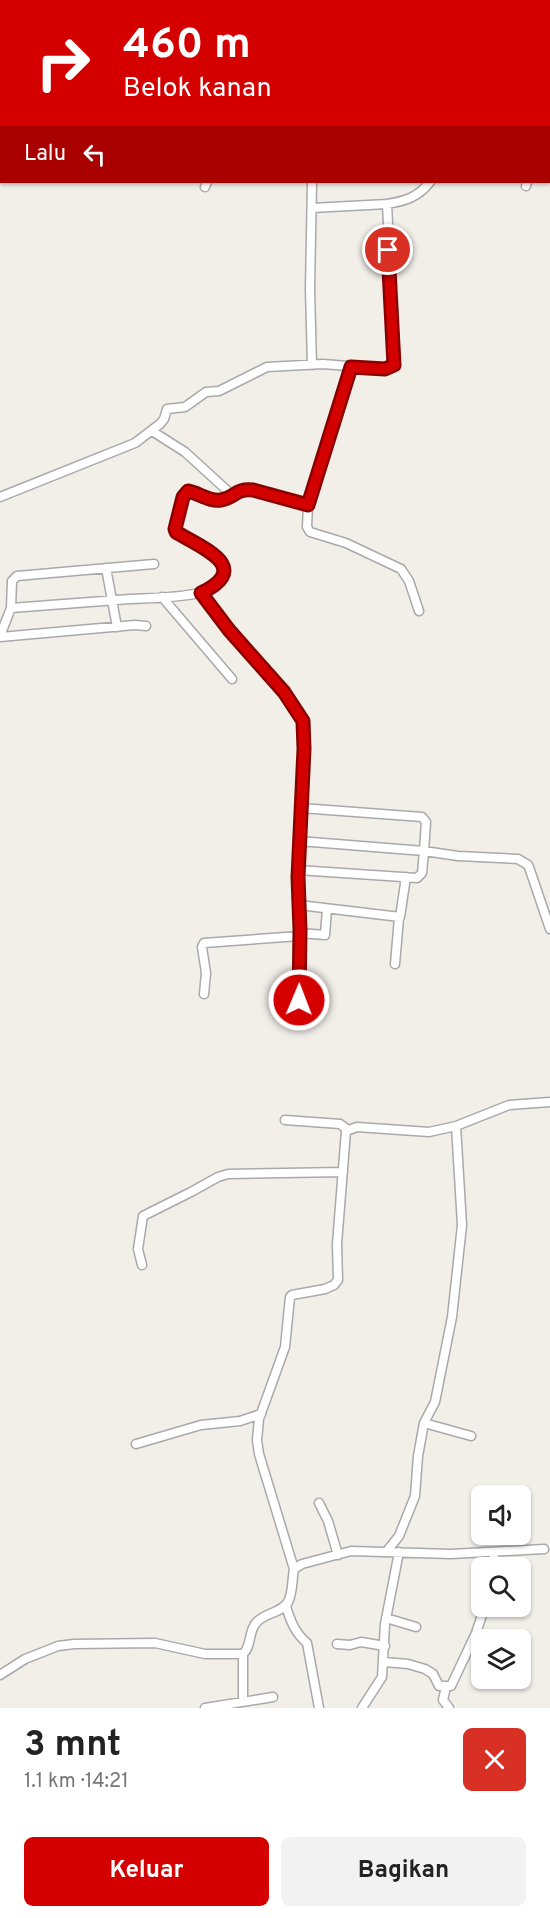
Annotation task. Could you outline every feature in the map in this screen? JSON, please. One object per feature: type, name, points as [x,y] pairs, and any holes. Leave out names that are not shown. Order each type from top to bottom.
[{"type":"street","points":[[312,183],[310,289],[312,364]]},
{"type":"street","points":[[312,208],[387,204],[408,200],[429,183]]},
{"type":"street","points":[[0,497],[117,451],[152,430],[164,419],[165,410],[185,407],[206,392],[217,392],[267,367],[312,364],[385,369],[394,365],[387,204]]},
{"type":"street","points":[[351,367],[308,505],[307,527],[310,532],[346,543],[401,569],[409,581],[419,611]]},
{"type":"street","points":[[152,430],[185,452],[231,494]]},
{"type":"street","points":[[11,608],[162,597],[201,593],[209,589],[223,576],[224,565],[203,546],[176,532],[178,512],[185,493],[188,491],[217,500],[225,499],[245,489],[308,505]]},
{"type":"street","points":[[146,626],[0,637],[11,608],[12,581],[17,576],[154,564]]},
{"type":"street","points":[[106,568],[117,627]]},
{"type":"street","points":[[201,593],[229,630],[284,692],[303,721],[302,808],[298,870],[299,1000]]},
{"type":"street","points":[[162,597],[232,678]]},
{"type":"street","points":[[298,870],[420,877],[426,822],[422,817],[302,808]]},
{"type":"street","points":[[299,841],[518,859],[524,862],[530,870],[550,929]]},
{"type":"street","points":[[395,964],[399,918],[406,877]]},
{"type":"street","points":[[299,905],[399,918]]},
{"type":"street","points":[[204,994],[206,973],[202,947],[204,943],[300,934],[325,935],[327,909]]},
{"type":"street","points":[[243,1701],[243,1654],[247,1650],[253,1628],[257,1621],[286,1606],[290,1597],[294,1569],[259,1454],[258,1425],[285,1347],[290,1297],[325,1289],[334,1285],[338,1280],[337,1244],[345,1133],[357,1127],[424,1132],[456,1126],[504,1106],[550,1102]]},
{"type":"street","points":[[285,1120],[340,1124],[348,1130]]},
{"type":"street","points":[[387,1551],[399,1536],[415,1497],[418,1456],[424,1423],[435,1402],[452,1317],[462,1225],[456,1126]]},
{"type":"street","points":[[142,1265],[138,1249],[143,1216],[218,1177],[240,1173],[343,1172]]},
{"type":"street","points":[[136,1444],[201,1425],[240,1421],[261,1414]]},
{"type":"street","points":[[424,1423],[471,1436]]},
{"type":"street","points":[[319,1503],[328,1521],[338,1555]]},
{"type":"street","points":[[294,1569],[302,1564],[351,1551],[451,1554],[544,1549]]},
{"type":"street","points":[[362,1708],[382,1677],[386,1618],[399,1551]]},
{"type":"street","points":[[494,1552],[494,1557]]},
{"type":"street","points":[[286,1606],[290,1620],[299,1636],[307,1643],[319,1708]]},
{"type":"street","points":[[384,1662],[425,1669],[433,1674],[436,1684],[451,1686],[455,1683],[481,1617]]},
{"type":"street","points":[[386,1618],[416,1627]]},
{"type":"street","points":[[337,1644],[350,1645],[361,1642],[385,1646]]},
{"type":"street","points":[[0,1675],[25,1659],[58,1646],[75,1644],[155,1643],[205,1654],[243,1654]]},
{"type":"street","points":[[446,1687],[443,1700],[449,1708]]},
{"type":"street","points":[[205,1708],[273,1697]]},
{"type":"route","points":[[299,1000],[298,877],[304,749],[303,721],[284,692],[229,630],[201,593],[220,580],[225,570],[224,565],[211,551],[176,532],[175,529],[183,497],[188,491],[209,499],[223,500],[245,489],[308,505],[320,460],[351,367],[389,369],[394,365],[388,250]]}]
